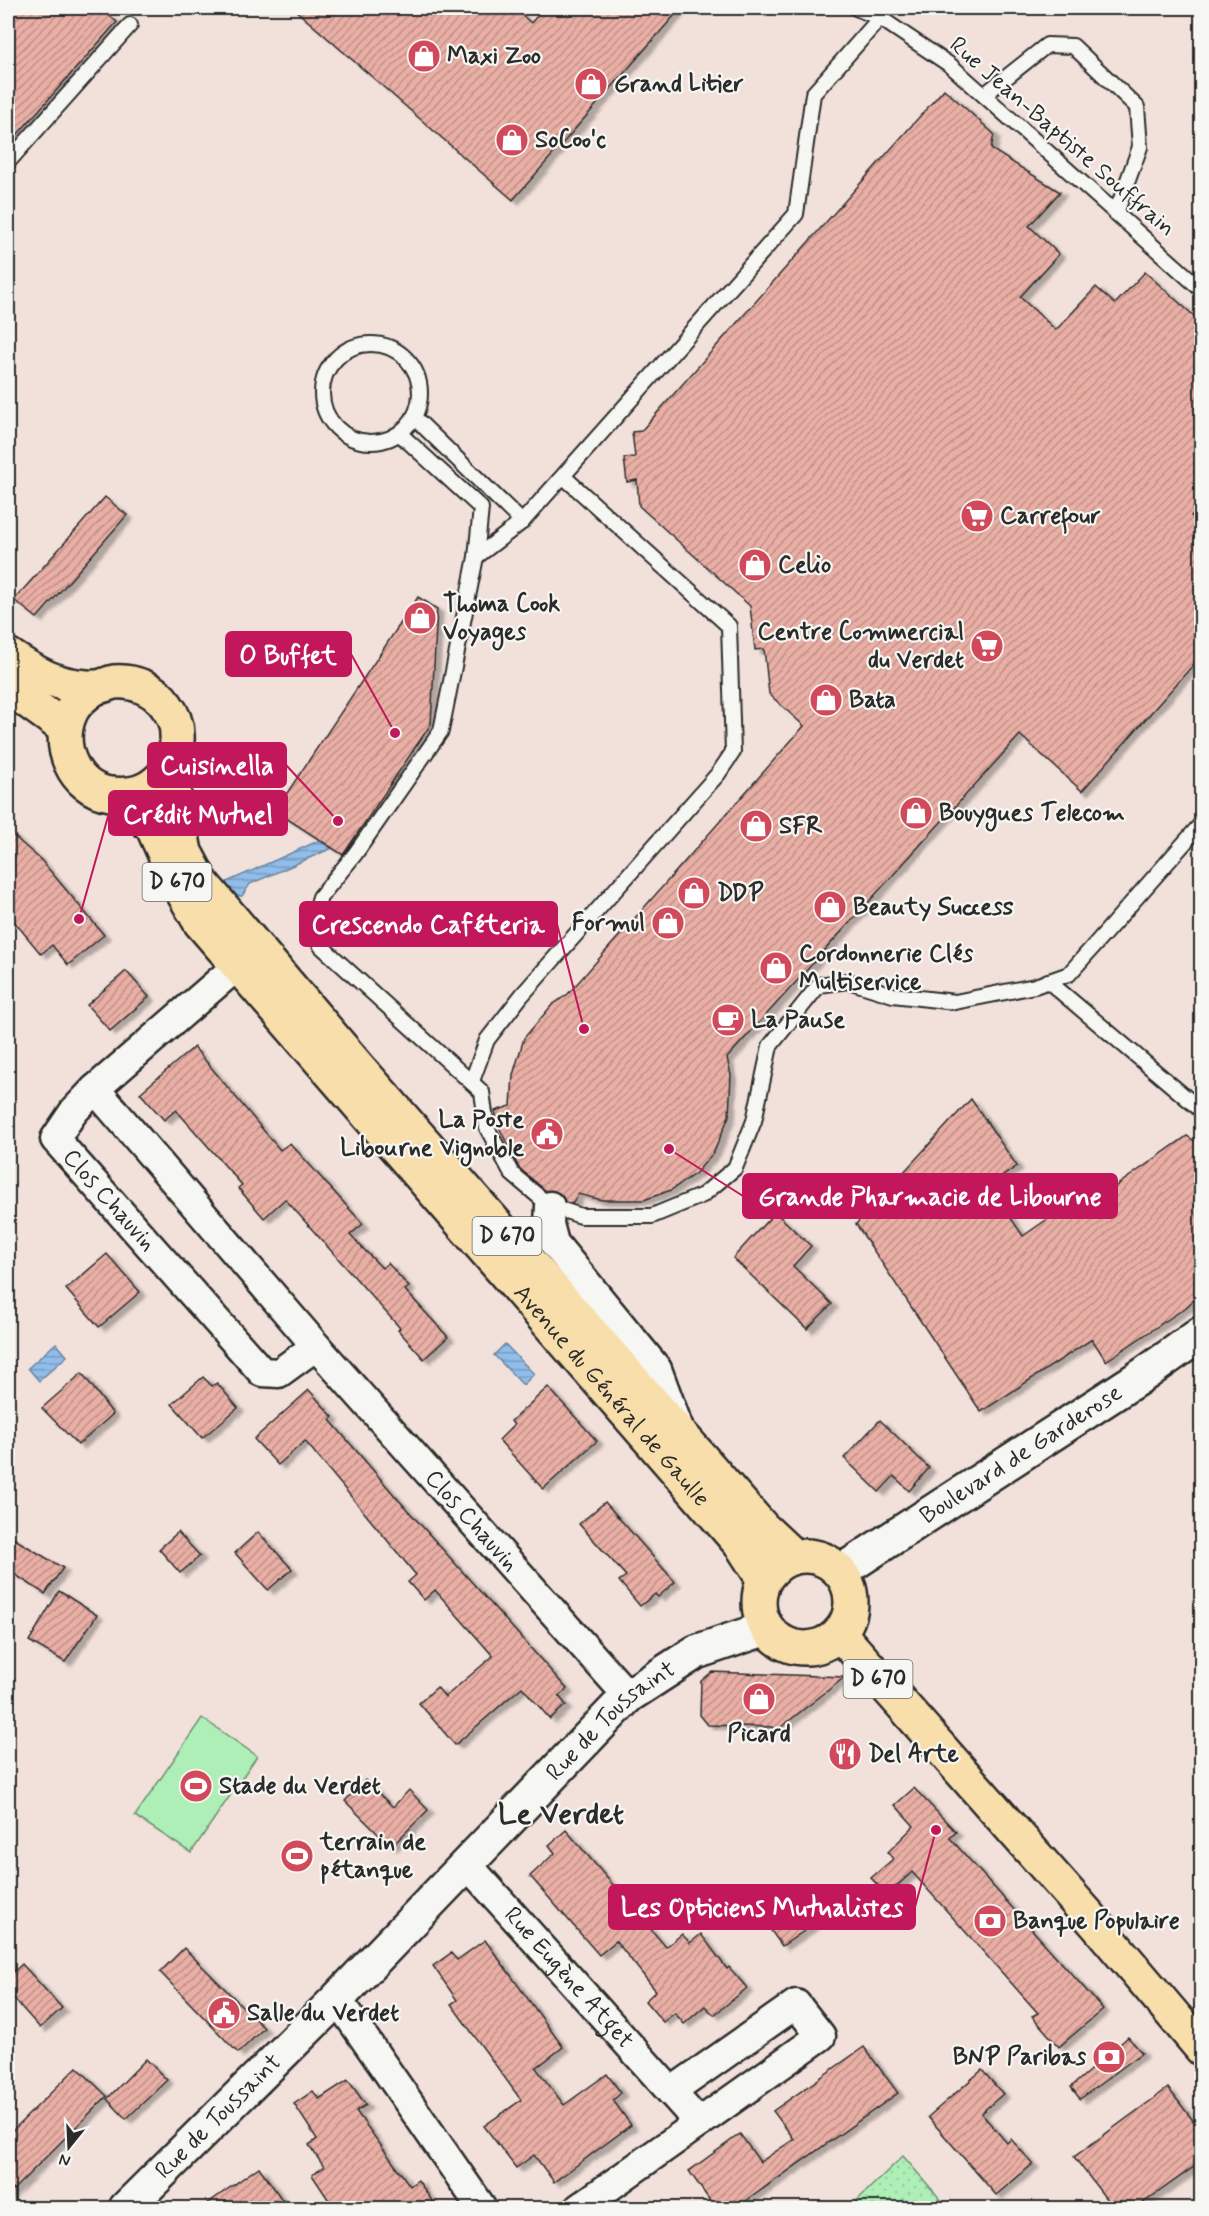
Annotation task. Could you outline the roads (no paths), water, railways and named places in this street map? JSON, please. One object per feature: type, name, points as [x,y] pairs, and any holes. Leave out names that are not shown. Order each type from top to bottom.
[{"type":"main road","points":[[8,655],[56,681],[96,687]]},
{"type":"main road","points":[[114,682],[131,683],[148,688],[162,699],[172,713],[177,729],[176,753],[165,774],[153,786],[139,793],[122,795],[98,790],[78,775],[69,761],[64,745],[65,728],[71,711],[82,697],[96,687],[114,682]]},
{"type":"main road","points":[[8,687],[65,728]]},
{"type":"main road","name":"Avenue du Général de Gaulle","points":[[165,774],[173,788],[185,852],[201,882],[374,1085],[762,1527],[794,1557]]},
{"type":"main road","name":"Avenue du Général de Gaulle","points":[[122,795],[153,828],[178,884],[200,922],[734,1537],[764,1580]]},
{"type":"main road","points":[[794,1557],[819,1558],[840,1572],[847,1583],[851,1596],[846,1622],[839,1633],[822,1644],[801,1648],[788,1645],[766,1628],[759,1604],[764,1580],[782,1561],[794,1557]]},
{"type":"main road","name":"D 670","points":[[839,1633],[1097,1925],[1202,2049]]},
{"type":"street","name":"Clos Chauvin","points":[[237,966],[95,1089],[74,1111],[55,1139],[262,1372],[279,1373],[316,1346]]},
{"type":"street","name":"Clos Chauvin","points":[[95,1089],[316,1346],[628,1696]]},
{"type":"street","points":[[550,1206],[549,1224],[554,1243],[657,1369],[680,1433]]},
{"type":"street","name":"Boulevard de Garderose","points":[[840,1572],[1146,1373],[1202,1334]]},
{"type":"street","name":"Rue de Toussaint","points":[[126,2208],[337,1999],[628,1696],[696,1652],[766,1628]]},
{"type":"street","name":"Rue Eugène Atget","points":[[466,1863],[699,2122]]},
{"type":"street","points":[[337,1999],[482,2208]]},
{"type":"street","points":[[579,2208],[821,2036],[796,2004],[671,2092]]},
{"type":"lane","name":"Rue Jean-Baptiste Souffrain","points":[[856,8],[880,18],[950,65],[1202,290]]},
{"type":"lane","points":[[476,557],[522,522],[564,477],[593,440],[796,214],[813,94],[880,18]]},
{"type":"lane","points":[[8,162],[130,25]]},
{"type":"lane","points":[[984,95],[1047,45],[1073,46],[1137,107],[1140,147],[1116,213]]},
{"type":"lane","points":[[372,344],[395,350],[408,360],[416,373],[420,388],[420,403],[414,417],[400,434],[380,442],[365,443],[351,439],[332,424],[322,403],[322,386],[326,370],[336,357],[350,348],[372,344]]},
{"type":"lane","points":[[414,417],[522,522]]},
{"type":"lane","points":[[400,434],[461,487],[481,508],[476,557],[441,731],[355,854],[320,897],[311,927],[321,946],[482,1092],[487,1128],[512,1174],[550,1206],[581,1216],[652,1216],[703,1194],[735,1168],[754,1121],[770,1046],[819,985],[848,981],[892,995],[955,1002],[1070,974],[1202,823]]},
{"type":"lane","points":[[461,487],[473,473]]},
{"type":"lane","points":[[472,1081],[487,1040],[522,995],[718,774],[733,752],[729,626],[564,477]]},
{"type":"lane","points":[[1048,981],[1202,1111]]},
{"type":"water","points":[[320,840],[332,848],[250,884],[242,896],[229,896],[218,886]]},
{"type":"water","points":[[56,1343],[67,1356],[39,1381],[28,1368]]},
{"type":"water","points":[[505,1344],[534,1374],[523,1385],[494,1355]]},
{"type":"place","name":"Maxi Zoo","points":[[424,56]]},
{"type":"place","name":"Grand Litier","points":[[591,84]]},
{"type":"place","name":"SoCoo'c","points":[[512,140]]},
{"type":"place","name":"Carrefour","points":[[977,516]]},
{"type":"place","name":"Celio","points":[[755,565]]},
{"type":"place","name":"Thoma Cook Voyages","points":[[420,618]]},
{"type":"place","name":"Centre Commercial du Verdet","points":[[987,646]]},
{"type":"place","name":"Bata","points":[[826,700]]},
{"type":"place","name":"O Buffet","points":[[395,733]]},
{"type":"place","name":"Bouygues Telecom","points":[[916,813]]},
{"type":"place","name":"Cuisinella","points":[[338,821]]},
{"type":"place","name":"SFR","points":[[756,826]]},
{"type":"place","name":"DDP","points":[[694,893]]},
{"type":"place","name":"Beauty Success","points":[[830,907]]},
{"type":"place","name":"Crédit Mutuel","points":[[79,919]]},
{"type":"place","name":"Formul","points":[[668,923]]},
{"type":"place","name":"Cordonnerie Clés Multiservice","points":[[776,968]]},
{"type":"place","name":"La Pause","points":[[728,1020]]},
{"type":"place","name":"Crescendo Caféteria","points":[[584,1029]]},
{"type":"place","name":"La Poste Libourne Vignoble","points":[[547,1134]]},
{"type":"place","name":"Grande Pharmacie de Libourne","points":[[669,1149]]},
{"type":"place","name":"Picard","points":[[759,1699]]},
{"type":"place","name":"Del Arte","points":[[845,1754]]},
{"type":"place","name":"Stade du Verdet","points":[[196,1786]]},
{"type":"place","name":"Les Opticiens Mutualistes","points":[[936,1830]]},
{"type":"place","name":"terrain de pétanque","points":[[297,1856]]},
{"type":"place","name":"Banque Populaire","points":[[990,1921]]},
{"type":"place","name":"Salle du Verdet","points":[[224,2013]]},
{"type":"place","name":"BNP Paribas","points":[[1109,2057]]},
{"type":"district","name":"Le Verdet","points":[[561,1814]]}]
